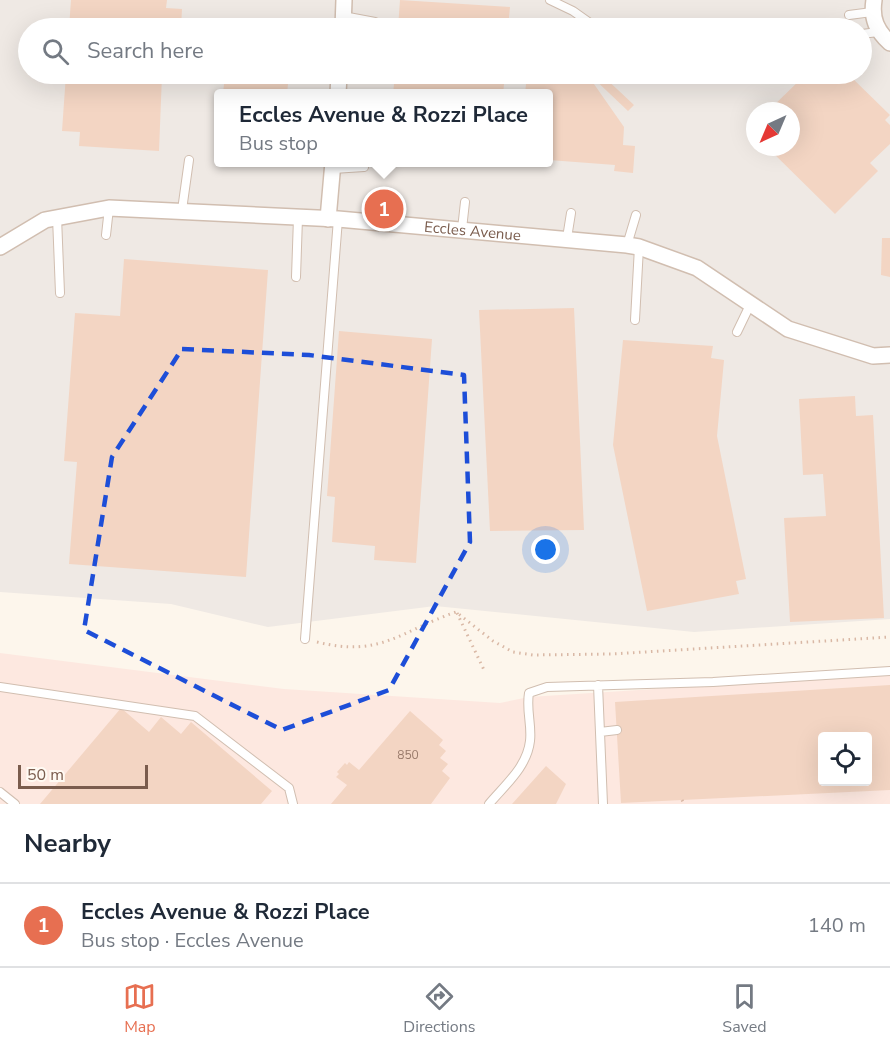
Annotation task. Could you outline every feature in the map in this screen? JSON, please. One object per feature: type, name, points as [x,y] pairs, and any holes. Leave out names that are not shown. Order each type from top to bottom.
[{"type":"street","points":[[343,18],[344,0]]},
{"type":"street","points":[[873,6],[878,32],[890,44]]},
{"type":"street","points":[[333,167],[333,219]]},
{"type":"street","name":"Eccles Avenue","points":[[0,247],[38,223],[57,217],[109,208],[333,219],[567,238],[633,246],[697,268],[788,329],[873,356],[890,356]]},
{"type":"lane","points":[[550,0],[583,18]]},
{"type":"lane","points":[[849,15],[873,6]]},
{"type":"lane","points":[[872,33],[878,32]]},
{"type":"lane","points":[[182,210],[189,160]]},
{"type":"lane","points":[[462,229],[465,202]]},
{"type":"lane","points":[[106,235],[109,208]]},
{"type":"lane","points":[[567,238],[571,213]]},
{"type":"lane","points":[[635,320],[633,246],[636,215]]},
{"type":"lane","points":[[57,217],[60,293]]},
{"type":"lane","points":[[296,277],[298,218]]},
{"type":"lane","points":[[305,639],[333,219]]},
{"type":"lane","points":[[737,332],[750,305]]},
{"type":"lane","points":[[489,804],[523,765],[531,740],[527,707],[529,693],[547,687],[713,682],[890,671]]},
{"type":"lane","points":[[598,686],[603,804]]},
{"type":"lane","points":[[0,687],[195,716],[290,788],[293,804]]},
{"type":"lane","points":[[600,732],[617,730]]},
{"type":"lane","points":[[0,792],[15,804]]},
{"type":"path","points":[[305,639],[336,646],[375,646],[407,634],[428,621],[456,612]]},
{"type":"path","points":[[456,612],[493,641],[513,652],[533,655],[612,654],[890,637]]},
{"type":"path","points":[[456,612],[484,670]]},
{"type":"highlighted area","points":[[182,349],[309,355],[464,375],[470,542],[389,690],[282,730],[84,630],[112,457]]},
{"type":"shaded area","points":[[0,0],[890,0],[890,619],[694,632],[435,606],[268,627],[171,604],[0,592]]},
{"type":"shaded area","points":[[0,653],[284,689],[500,703],[529,697],[890,674],[890,804],[0,804]]},
{"type":"building","points":[[71,0],[167,0],[166,8],[182,9],[182,18],[70,18]]},
{"type":"building","points":[[400,0],[510,7],[509,18],[399,18]]},
{"type":"building","points":[[65,84],[162,84],[159,151],[79,146],[80,132],[62,131]]},
{"type":"building","points":[[224,84],[288,84],[288,89],[224,89]]},
{"type":"building","points":[[394,84],[504,84],[504,89],[394,89]]},
{"type":"building","points":[[526,84],[594,84],[624,127],[623,145],[635,146],[633,173],[614,171],[615,165],[553,160],[553,89],[526,89]]},
{"type":"building","points":[[600,84],[612,84],[634,105],[628,111]]},
{"type":"building","points":[[796,84],[858,84],[890,115],[885,120],[890,125],[890,144],[870,163],[878,171],[835,214],[776,156],[800,156],[800,102],[777,102]]},
{"type":"building","points":[[882,238],[890,238],[890,277],[881,275]]},
{"type":"building","points":[[124,259],[268,270],[246,577],[69,564],[77,462],[64,461],[75,313],[120,316]]},
{"type":"building","points":[[574,308],[584,530],[490,531],[479,310]]},
{"type":"building","points":[[339,331],[432,339],[416,563],[374,560],[375,546],[332,542],[335,497],[327,496]]},
{"type":"building","points":[[623,340],[713,346],[711,358],[724,360],[717,436],[746,579],[736,581],[739,594],[647,611],[613,445]]},
{"type":"building","points":[[855,396],[856,416],[873,415],[884,618],[790,622],[784,518],[826,516],[823,474],[803,475],[799,399]]},
{"type":"building","points":[[890,685],[890,790],[621,803],[615,702]]},
{"type":"building","points":[[121,708],[149,732],[161,717],[181,734],[191,722],[272,791],[261,804],[40,804]]},
{"type":"building","points":[[410,711],[443,740],[439,745],[446,751],[440,758],[448,764],[442,771],[450,778],[431,804],[331,804],[347,785],[336,777],[339,774],[337,772],[349,762],[359,770]]},
{"type":"building","points":[[546,766],[566,784],[556,804],[512,804]]},
{"type":"place","name":"Eccles Avenue & Rozzi Place","points":[[384,209]]}]
